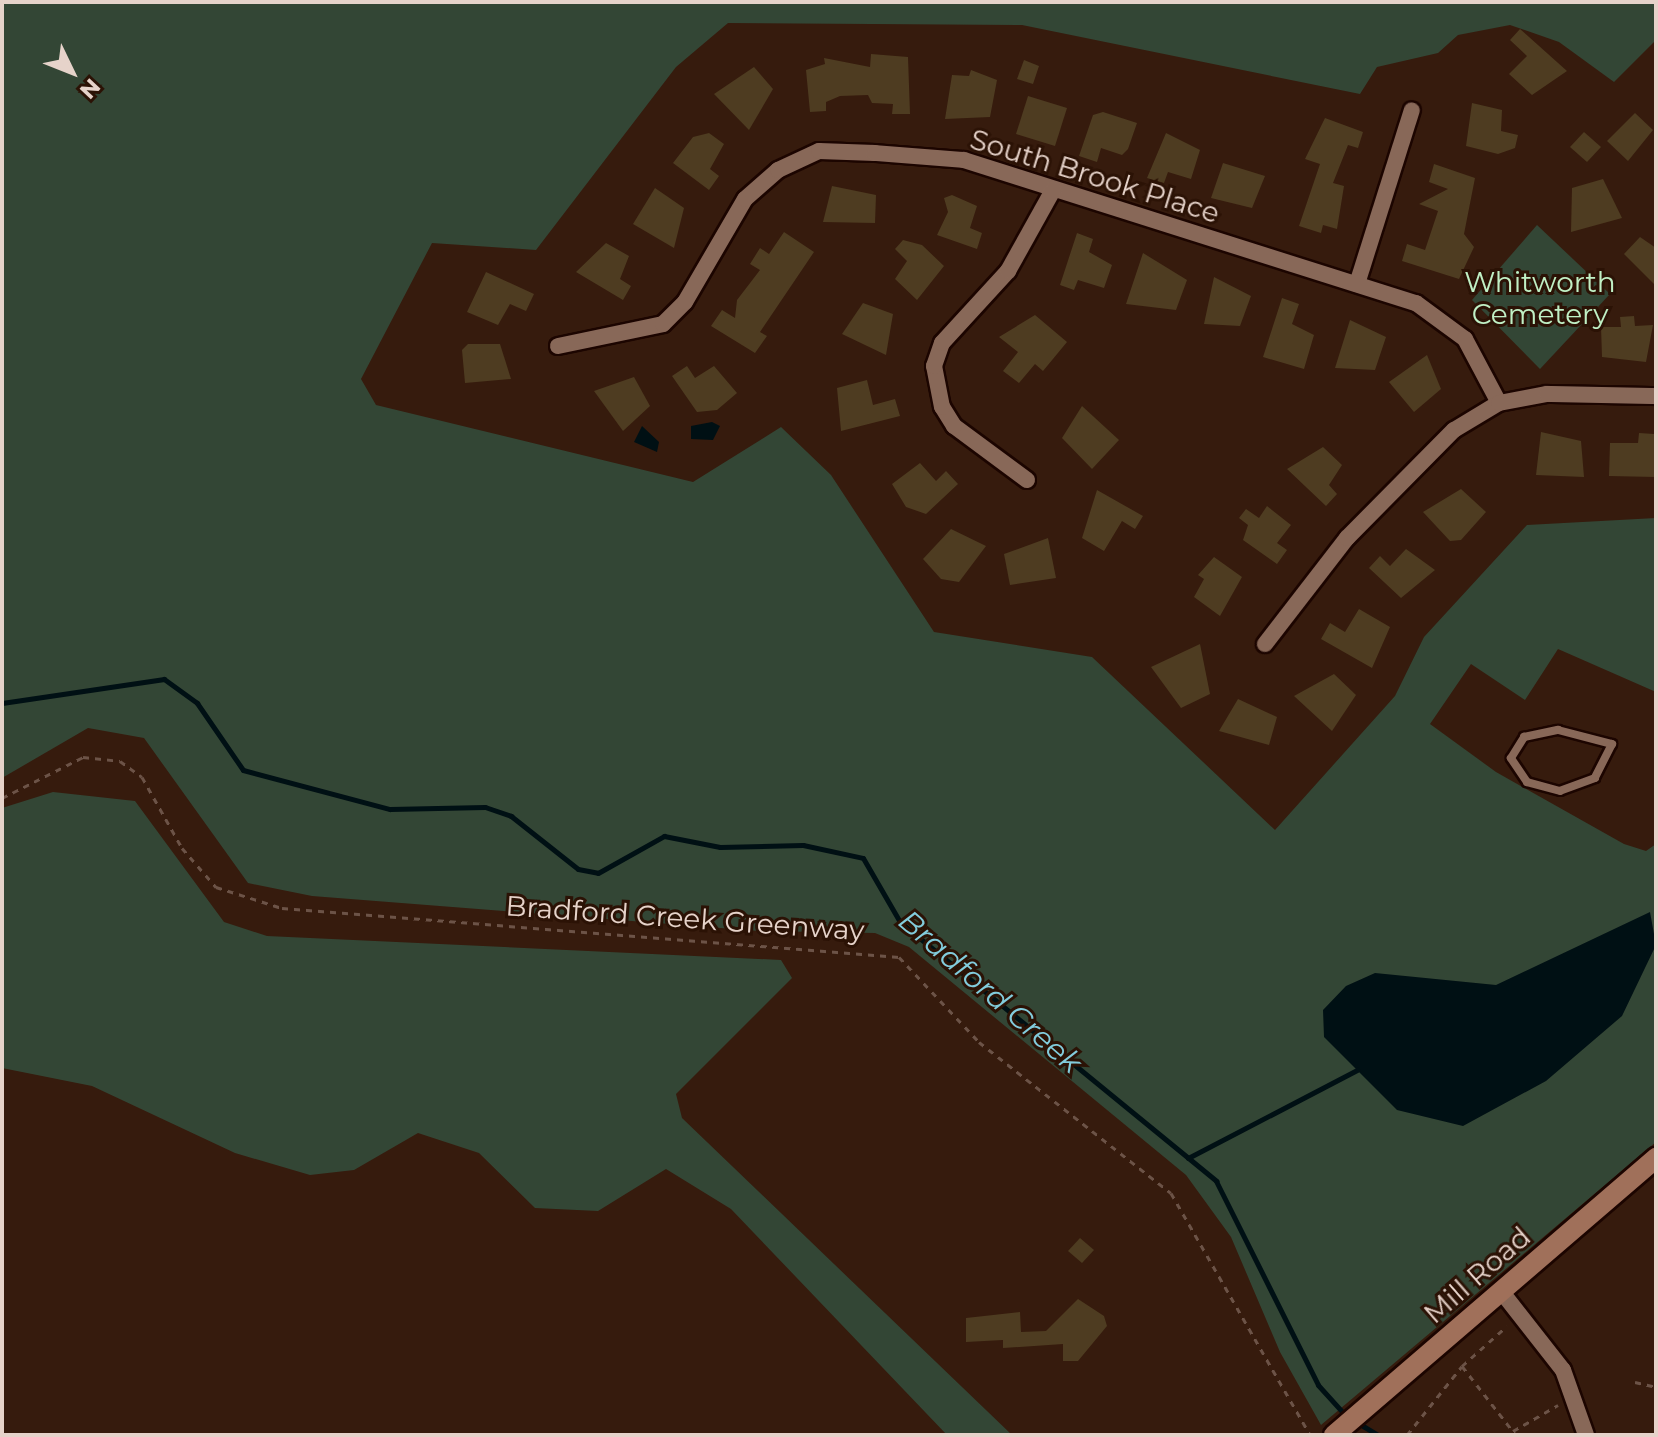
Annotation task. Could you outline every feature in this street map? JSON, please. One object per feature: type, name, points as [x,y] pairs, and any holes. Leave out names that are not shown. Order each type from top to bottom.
[{"type":"street","points":[[1357,284],[1412,110]]},
{"type":"street","name":"South Brook Place","points":[[558,346],[663,324],[685,302],[745,199],[778,170],[819,151],[964,160],[1357,284],[1442,317],[1465,339],[1499,403]]},
{"type":"street","points":[[1027,480],[954,426],[934,366],[942,343],[1008,271],[1053,190]]},
{"type":"street","points":[[1265,644],[1347,538],[1415,466],[1499,403],[1547,394],[1656,396]]},
{"type":"street","name":"Mill Road","points":[[1334,1435],[1656,1158]]},
{"type":"street","points":[[1501,1291],[1563,1370],[1570,1398],[1586,1435]]},
{"type":"lane","points":[[1558,730],[1612,744],[1595,778],[1560,791],[1527,782],[1511,758],[1524,737],[1558,730]]},
{"type":"path","name":"Bradford Creek Greenway","points":[[2,798],[83,757],[120,761],[142,777],[182,848],[216,887],[282,908],[899,957],[979,1042],[1171,1193],[1310,1435]]},
{"type":"path","points":[[1407,1435],[1462,1366],[1521,1313]]},
{"type":"path","points":[[1462,1366],[1514,1433],[1570,1398]]},
{"type":"path","points":[[1635,1382],[1656,1387]]},
{"type":"path","points":[[1487,1397],[1492,1393]]},
{"type":"green space","points":[[2,2],[1656,2],[1656,40],[1614,82],[1559,42],[1510,25],[1458,35],[1438,53],[1377,67],[1360,94],[1022,25],[728,23],[676,67],[536,250],[432,243],[361,379],[376,405],[693,482],[781,427],[831,475],[934,632],[1092,657],[1275,830],[1395,696],[1424,637],[1527,525],[1656,518],[1656,692],[1558,649],[1525,700],[1471,664],[1430,724],[1496,772],[1624,844],[1646,851],[1656,844],[1656,1142],[1321,1425],[1280,1352],[1231,1237],[1186,1175],[909,947],[875,933],[759,931],[312,896],[248,883],[144,738],[88,728],[2,778]]},
{"type":"green space","name":"Whitworth Cemetery","points":[[1537,225],[1610,294],[1540,369],[1472,300]]},
{"type":"green space","points":[[53,792],[135,801],[224,922],[267,936],[781,960],[792,978],[676,1094],[682,1118],[1012,1435],[947,1435],[731,1209],[666,1169],[598,1211],[535,1208],[479,1153],[418,1133],[354,1170],[310,1175],[235,1153],[92,1086],[2,1068],[2,808]]},
{"type":"shaded area","points":[[712,422],[720,426],[713,440],[691,439],[691,426]]},
{"type":"shaded area","points":[[642,426],[659,442],[657,452],[634,442]]},
{"type":"shaded area","points":[[1650,912],[1656,945],[1622,1016],[1546,1081],[1463,1126],[1397,1110],[1324,1037],[1323,1010],[1346,986],[1375,973],[1496,985]]},
{"type":"building","points":[[1520,29],[1567,71],[1532,95],[1509,74],[1527,56],[1510,40]]},
{"type":"building","points":[[871,54],[908,57],[910,114],[892,114],[893,104],[872,103],[868,95],[840,96],[826,102],[826,111],[810,112],[806,70],[825,64],[824,58],[870,67]]},
{"type":"building","points":[[1024,60],[1039,66],[1033,84],[1017,79]]},
{"type":"building","points":[[754,67],[773,89],[749,130],[714,94]]},
{"type":"building","points":[[971,70],[997,80],[990,117],[945,119],[952,75],[969,76]]},
{"type":"building","points":[[1028,96],[1067,108],[1055,146],[1016,134]]},
{"type":"building","points":[[1472,103],[1502,110],[1501,131],[1518,135],[1515,148],[1498,154],[1466,146]]},
{"type":"building","points":[[1103,112],[1137,123],[1128,149],[1122,155],[1101,148],[1097,162],[1079,156],[1093,115]]},
{"type":"building","points":[[1635,113],[1653,130],[1628,161],[1607,141]]},
{"type":"building","points":[[1325,118],[1363,132],[1358,148],[1348,145],[1333,183],[1344,186],[1337,229],[1323,225],[1321,233],[1299,226],[1320,164],[1305,159]]},
{"type":"building","points":[[1584,132],[1601,147],[1587,162],[1570,147]]},
{"type":"building","points":[[709,133],[724,144],[710,169],[719,176],[709,190],[673,163],[693,137]]},
{"type":"building","points":[[1166,133],[1200,150],[1191,179],[1168,172],[1164,183],[1147,178]]},
{"type":"building","points":[[1223,163],[1265,176],[1252,208],[1211,198]]},
{"type":"building","points":[[1434,164],[1475,178],[1464,234],[1474,247],[1459,279],[1402,261],[1407,244],[1425,250],[1438,211],[1419,204],[1448,189],[1429,182]]},
{"type":"building","points":[[1603,179],[1622,218],[1571,232],[1572,188]]},
{"type":"building","points":[[832,186],[876,195],[875,223],[823,222]]},
{"type":"building","points":[[655,188],[684,208],[674,248],[633,224]]},
{"type":"building","points":[[952,195],[977,206],[970,228],[982,233],[977,249],[937,235],[948,212],[944,198]]},
{"type":"building","points":[[784,232],[814,252],[760,332],[767,336],[755,353],[711,326],[722,310],[735,318],[737,300],[760,270],[750,264],[760,248],[769,254]]},
{"type":"building","points":[[1077,233],[1093,239],[1089,252],[1112,265],[1104,288],[1078,280],[1074,290],[1060,285]]},
{"type":"building","points":[[1640,237],[1656,248],[1656,286],[1624,254]]},
{"type":"building","points":[[903,240],[922,245],[944,266],[917,300],[895,279],[907,261],[895,249]]},
{"type":"building","points":[[606,243],[629,256],[620,279],[631,286],[623,300],[576,272]]},
{"type":"building","points":[[1143,253],[1187,280],[1176,310],[1126,304]]},
{"type":"building","points":[[486,272],[534,294],[526,311],[510,304],[498,325],[467,312]]},
{"type":"building","points":[[1214,277],[1251,296],[1240,326],[1204,324]]},
{"type":"building","points":[[1282,298],[1299,304],[1292,324],[1314,335],[1304,369],[1263,357]]},
{"type":"building","points":[[863,303],[893,314],[886,355],[842,334]]},
{"type":"building","points":[[1035,315],[1067,342],[1043,371],[1035,364],[1019,383],[1003,371],[1018,352],[999,337]]},
{"type":"building","points":[[1634,316],[1635,326],[1653,325],[1646,362],[1602,357],[1601,327],[1621,327],[1620,317]]},
{"type":"building","points":[[1350,320],[1386,337],[1375,370],[1335,368]]},
{"type":"building","points":[[468,344],[500,344],[511,379],[465,383],[462,350]]},
{"type":"building","points":[[1427,355],[1441,389],[1414,412],[1389,382]]},
{"type":"building","points":[[687,366],[695,378],[714,366],[737,393],[717,410],[697,412],[672,376]]},
{"type":"building","points":[[634,377],[650,406],[623,431],[594,391]]},
{"type":"building","points":[[867,380],[873,405],[895,399],[900,416],[841,431],[837,388]]},
{"type":"building","points":[[1082,406],[1119,440],[1092,469],[1062,438]]},
{"type":"building","points":[[1541,432],[1581,441],[1584,477],[1536,475]]},
{"type":"building","points":[[1639,433],[1654,434],[1656,477],[1609,476],[1610,443],[1638,443]]},
{"type":"building","points":[[1323,447],[1342,465],[1329,485],[1337,494],[1326,506],[1287,469]]},
{"type":"building","points":[[920,463],[936,481],[946,471],[958,484],[926,514],[906,507],[892,484]]},
{"type":"building","points":[[1461,489],[1486,512],[1461,540],[1450,541],[1423,512]]},
{"type":"building","points":[[1097,490],[1143,516],[1135,529],[1122,521],[1104,551],[1082,538]]},
{"type":"building","points":[[1267,506],[1291,525],[1277,543],[1287,550],[1277,564],[1243,540],[1248,525],[1239,518],[1246,509],[1259,518]]},
{"type":"building","points":[[951,529],[986,546],[959,582],[941,579],[923,559]]},
{"type":"building","points":[[1048,538],[1056,578],[1010,585],[1004,554]]},
{"type":"building","points":[[1406,549],[1435,570],[1401,598],[1369,568],[1380,556],[1390,566]]},
{"type":"building","points":[[1214,557],[1242,577],[1220,616],[1194,597],[1204,579],[1198,575]]},
{"type":"building","points":[[1359,609],[1390,627],[1372,668],[1321,639],[1330,623],[1345,632]]},
{"type":"building","points":[[1200,644],[1210,694],[1181,708],[1151,667]]},
{"type":"building","points":[[1334,674],[1356,695],[1332,731],[1294,696]]},
{"type":"building","points":[[1238,699],[1277,717],[1269,745],[1219,731]]},
{"type":"building","points":[[1080,1238],[1094,1250],[1082,1263],[1068,1251]]},
{"type":"building","points":[[1078,1299],[1104,1316],[1107,1326],[1078,1361],[1063,1361],[1063,1344],[1003,1348],[1003,1340],[966,1342],[966,1318],[1020,1312],[1021,1332],[1046,1331]]},
{"type":"waterway","name":"Bradford Creek","points":[[2,703],[164,679],[197,703],[243,770],[390,809],[485,807],[511,816],[578,869],[598,873],[664,836],[720,847],[803,845],[863,858],[900,922],[1216,1181],[1318,1385],[1346,1416]]},
{"type":"waterway","points":[[1188,1158],[1357,1070]]},
{"type":"waterway","name":"Bradford Creek","points":[[1358,1423],[1378,1435]]}]
